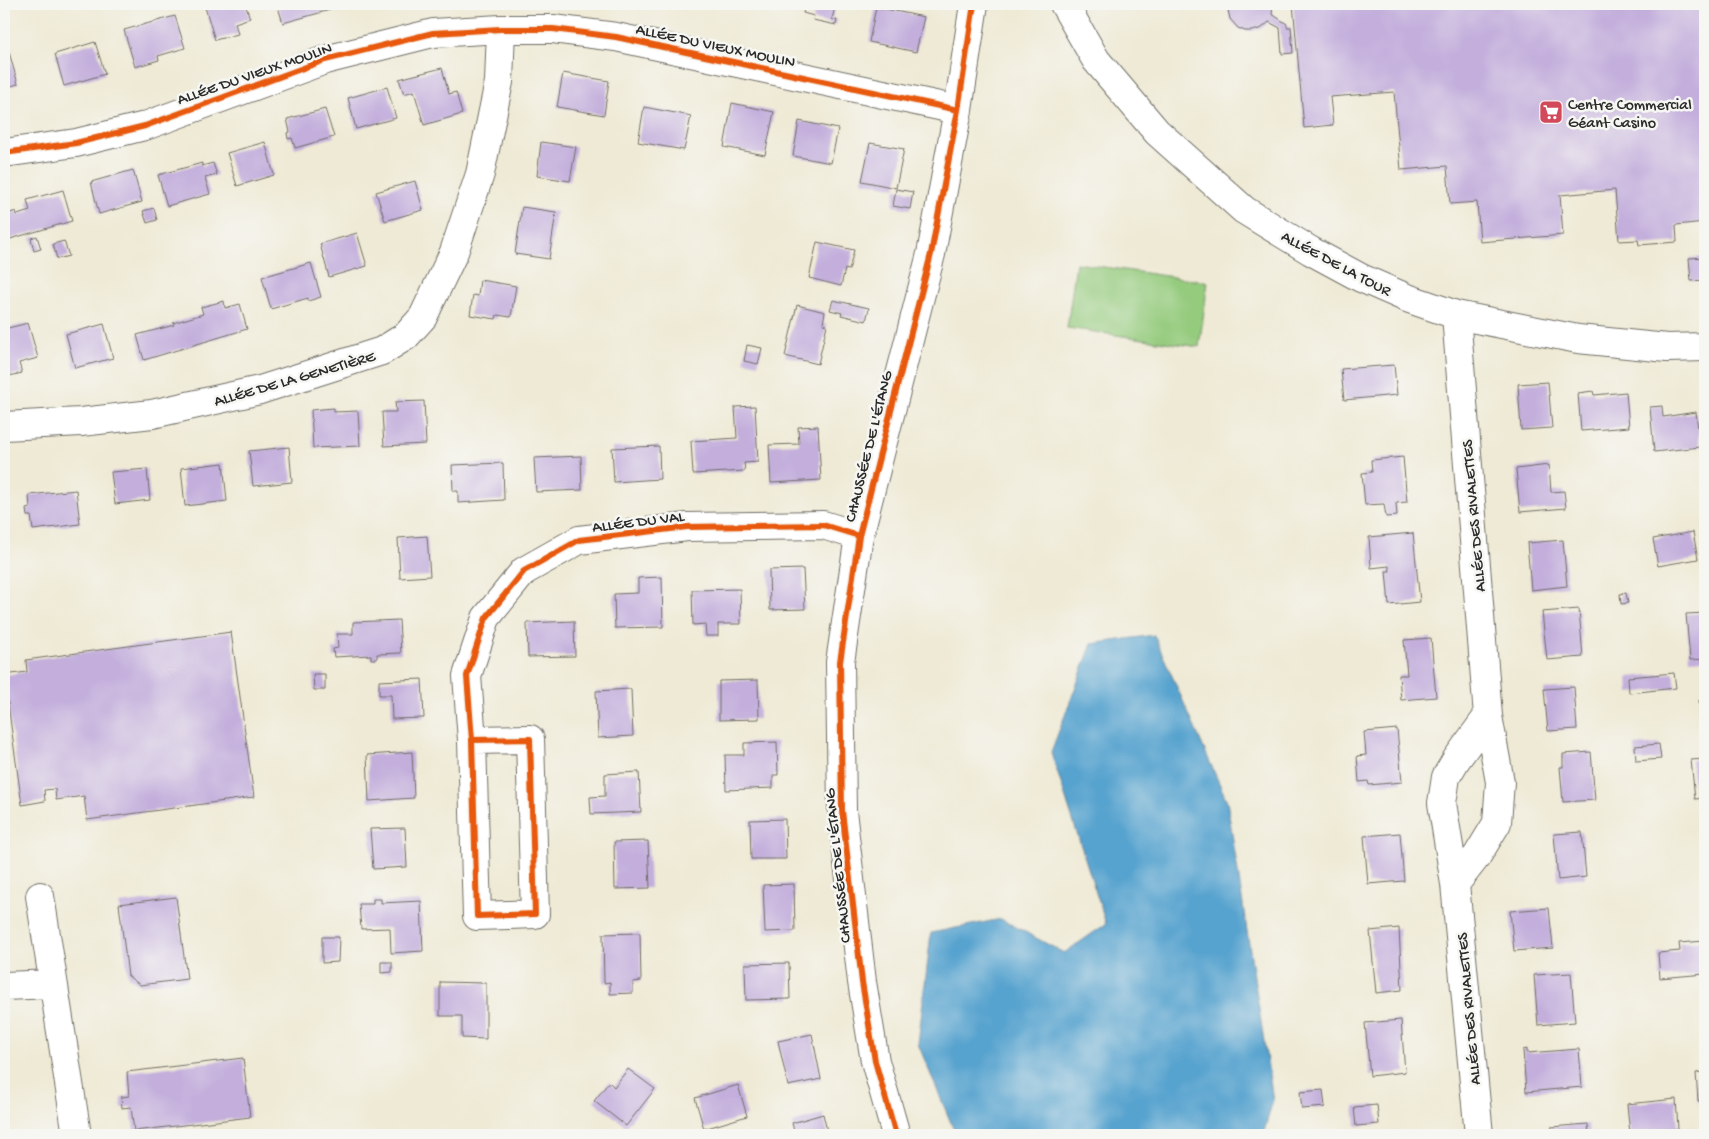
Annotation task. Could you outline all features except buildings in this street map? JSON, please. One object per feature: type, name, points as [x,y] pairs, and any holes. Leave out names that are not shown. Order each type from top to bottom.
[{"type":"street","name":"CHAUSSÉE DE L'ÉTANG","points":[[896,1135],[876,1061],[862,982],[842,811],[840,662],[858,536],[931,254],[958,110],[974,4]]},
{"type":"street","name":"ALLÉE DE LA TOUR","points":[[1064,4],[1096,60],[1156,132],[1244,210],[1311,251],[1361,278],[1407,298],[1456,315],[1578,339],[1667,348],[1705,346]]},
{"type":"street","name":"ALLÉE DU VIEUX MOULIN","points":[[4,153],[76,143],[145,126],[325,60],[433,33],[501,29],[553,29],[616,37],[958,110]]},
{"type":"street","name":"ALLÉE DE LA GENETIÈRE","points":[[4,426],[81,422],[152,414],[260,390],[382,351],[406,336],[423,317],[454,252],[480,174],[499,82],[501,29]]},
{"type":"street","name":"ALLÉE DES RIVALETTES","points":[[1455,884],[1477,856],[1497,823],[1500,782],[1488,716],[1456,315]]},
{"type":"street","name":"ALLÉE DU VAL","points":[[472,740],[530,739],[535,914],[477,916],[472,740],[467,676],[486,618],[524,571],[579,540],[686,527],[823,525],[858,536]]},
{"type":"street","name":"ALLÉE DES RIVALETTES","points":[[1479,1135],[1455,884],[1442,803],[1446,777],[1488,716]]},
{"type":"street","points":[[40,896],[77,1135]]},
{"type":"street","points":[[4,986],[53,984]]},
{"type":"green space","points":[[1076,263],[1208,282],[1199,347],[1067,328]]},
{"type":"water","points":[[1154,635],[1227,801],[1273,1100],[1263,1135],[956,1135],[918,1044],[931,933],[1001,919],[1064,953],[1106,924],[1051,752],[1092,644]]},
{"type":"cycle path","points":[[896,1135],[875,1061],[862,982],[842,811],[840,662],[859,536],[931,254],[958,110],[974,4]]},
{"type":"cycle path","points":[[4,153],[76,143],[145,126],[325,60],[433,33],[501,29],[553,29],[616,37],[958,110]]},
{"type":"cycle path","points":[[472,740],[530,739],[535,914],[477,916],[472,740],[467,676],[486,618],[524,571],[579,540],[687,527],[823,525],[859,536]]},
{"type":"place","name":"Centre Commercial Géant Casino","points":[[1551,112]]}]
